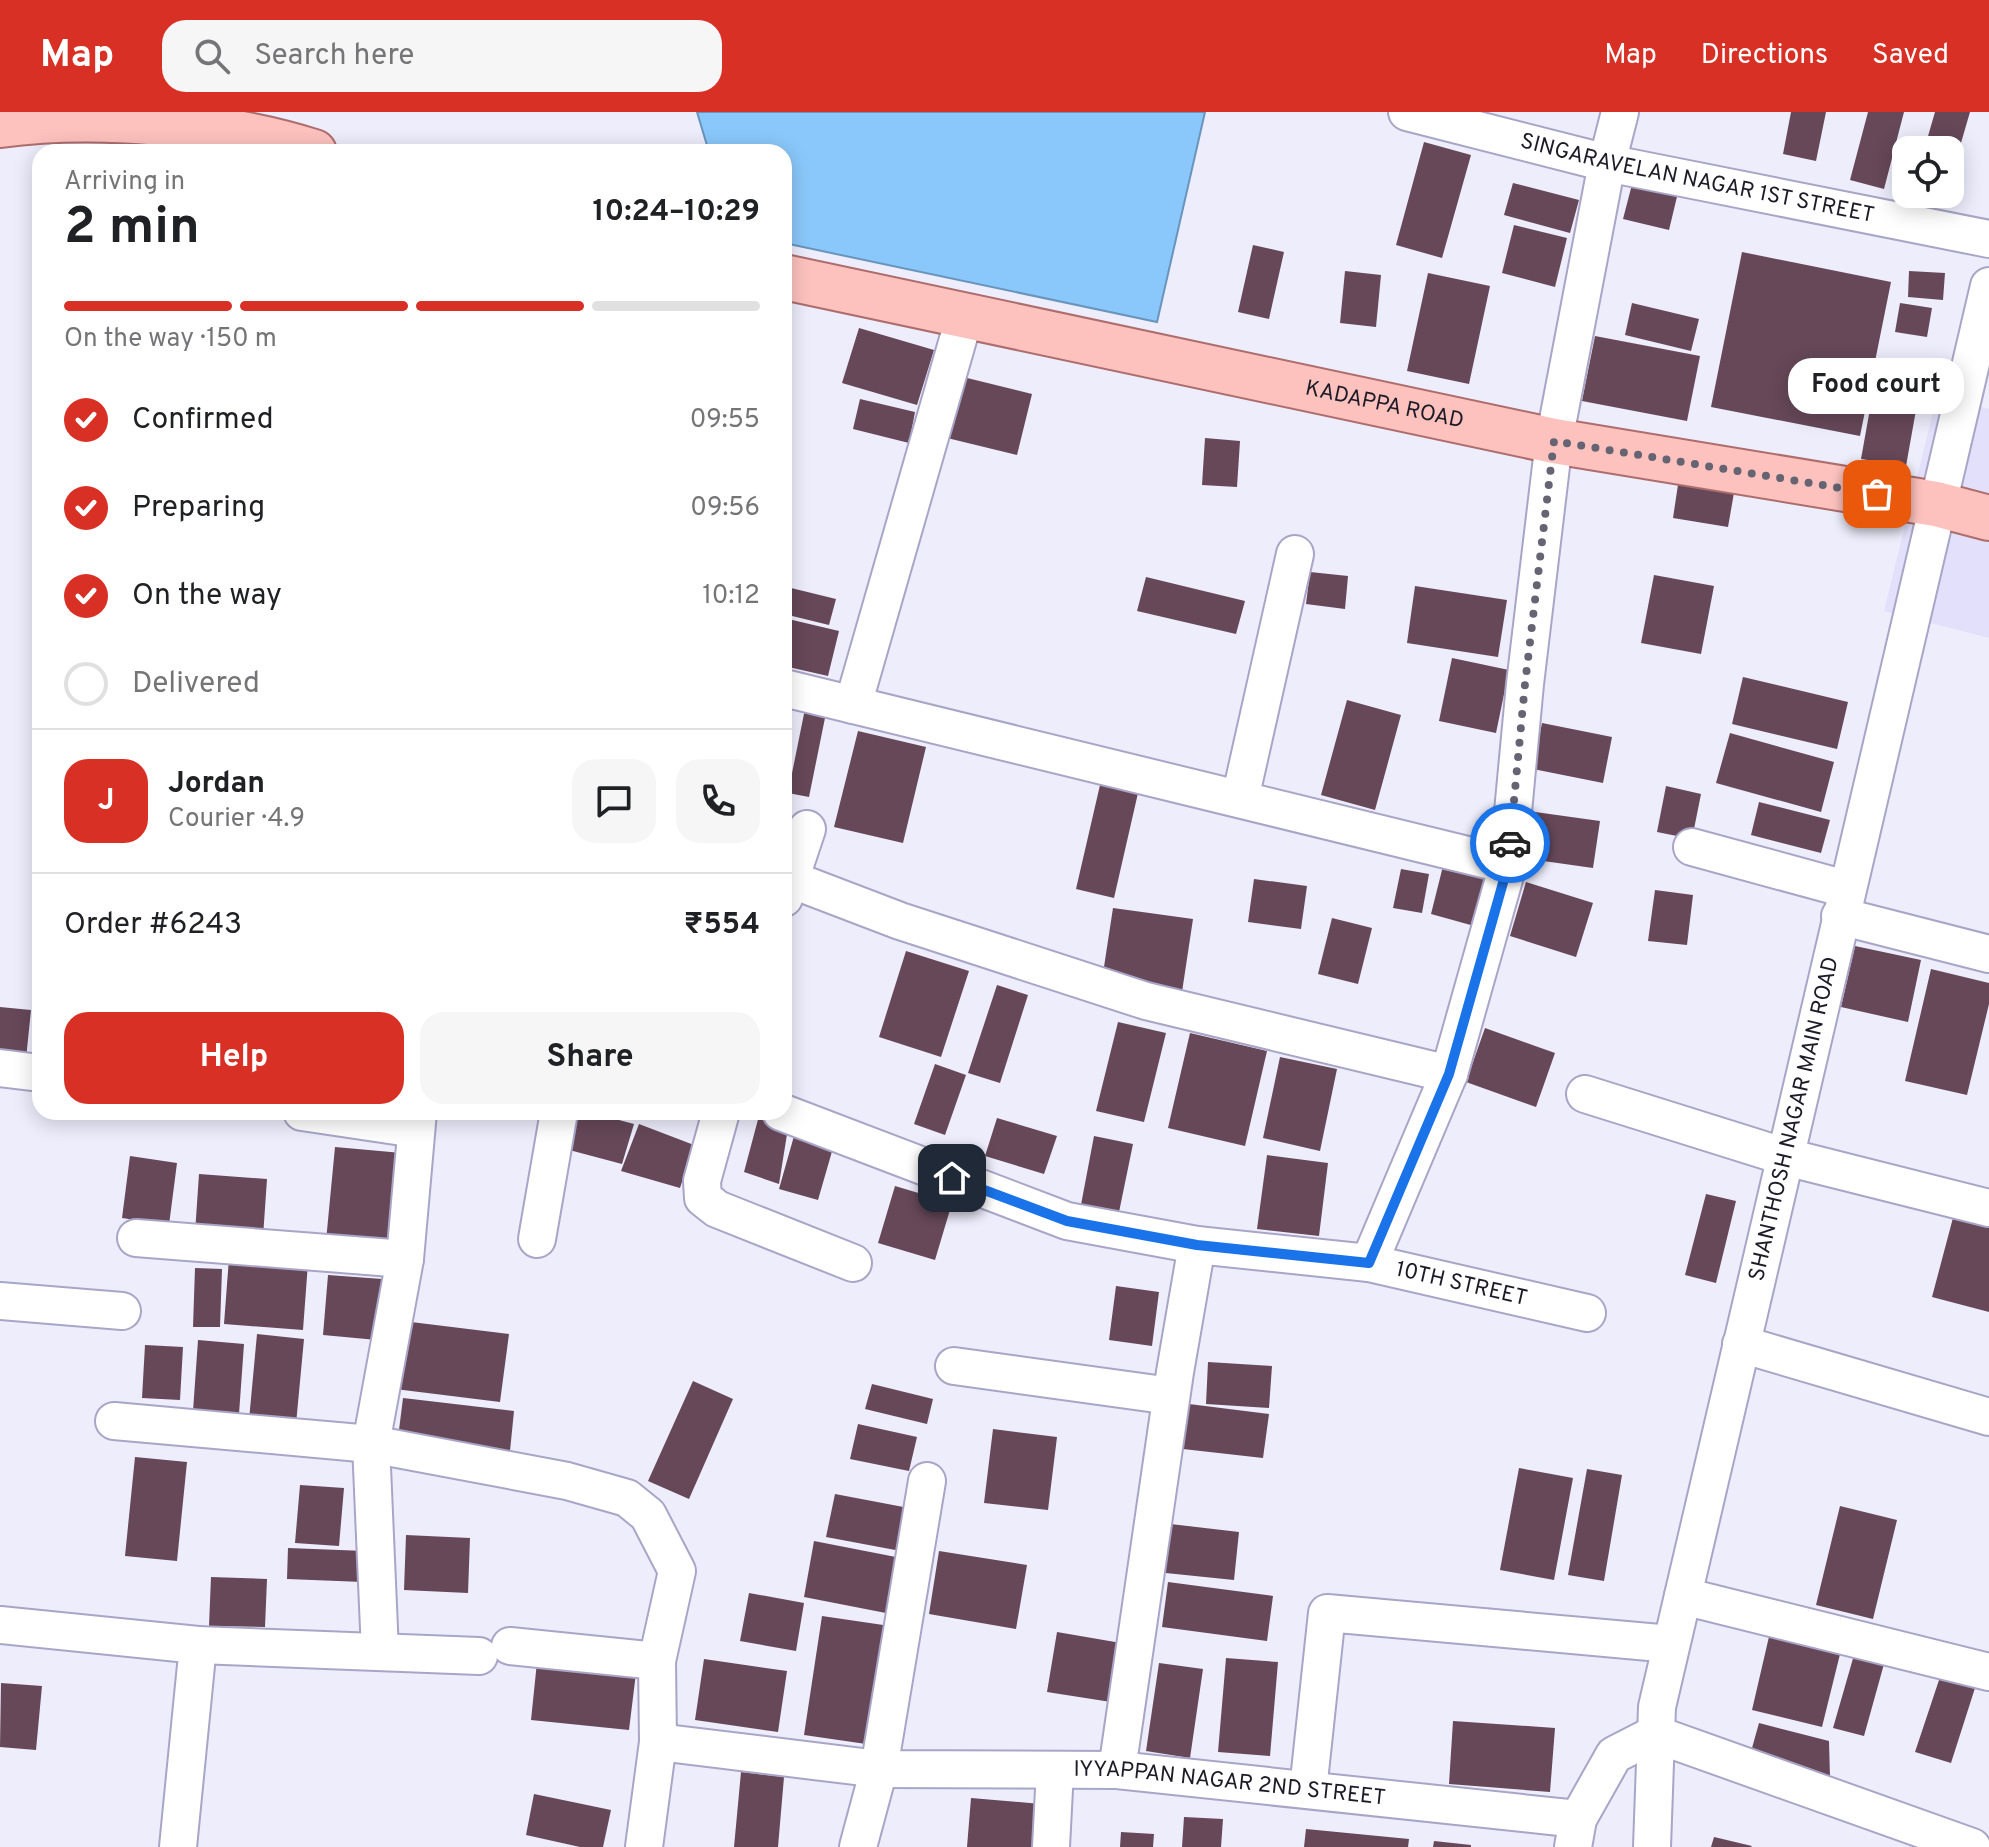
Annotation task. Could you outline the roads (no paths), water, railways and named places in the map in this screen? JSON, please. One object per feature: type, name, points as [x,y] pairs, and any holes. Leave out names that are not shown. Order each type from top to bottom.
[{"type":"main road","points":[[0,125],[84,119],[174,124],[288,144]]},
{"type":"main road","name":"KADAPPA ROAD","points":[[792,279],[1554,441],[1936,504],[1989,518]]},
{"type":"street","name":"SINGARAVELAN NAGAR 1ST STREET","points":[[1407,112],[1607,163],[1989,239]]},
{"type":"street","points":[[1369,1263],[1449,1074],[1508,865],[1525,684],[1554,441],[1607,163],[1620,112]]},
{"type":"street","name":"SHANTHOSH NAGAR MAIN ROAD","points":[[1652,1847],[1657,1707],[1936,504],[1987,301]]},
{"type":"street","points":[[853,705],[965,315]]},
{"type":"street","points":[[1240,799],[1295,554]]},
{"type":"street","points":[[792,690],[1508,865]]},
{"type":"street","points":[[792,874],[807,829]]},
{"type":"street","points":[[1692,847],[1989,954]]},
{"type":"street","points":[[792,890],[900,921],[1146,1001],[1449,1074]]},
{"type":"street","points":[[0,1068],[32,1072]]},
{"type":"street","points":[[1585,1094],[1786,1157],[1989,1208]]},
{"type":"street","name":"10TH STREET","points":[[792,1116],[1067,1221],[1197,1245],[1369,1263],[1587,1313]]},
{"type":"street","points":[[537,1239],[558,1120]]},
{"type":"street","points":[[719,1120],[702,1181],[703,1198],[717,1209],[853,1263]]},
{"type":"street","points":[[380,1652],[371,1444],[405,1259],[417,1121]]},
{"type":"street","points":[[136,1238],[405,1259]]},
{"type":"street","points":[[1117,1770],[1171,1396],[1197,1245]]},
{"type":"street","points":[[0,1301],[122,1311]]},
{"type":"street","points":[[1741,1344],[1989,1417]]},
{"type":"street","points":[[954,1366],[1171,1396]]},
{"type":"street","points":[[114,1421],[371,1444],[567,1481],[627,1498],[648,1515],[677,1571],[657,1661],[658,1742],[644,1847]]},
{"type":"street","points":[[858,1847],[879,1769],[927,1481]]},
{"type":"street","points":[[1683,1596],[1989,1672]]},
{"type":"street","points":[[1308,1790],[1327,1613],[1671,1644]]},
{"type":"street","points":[[0,1625],[198,1645],[380,1652],[494,1651],[657,1661]]},
{"type":"street","points":[[178,1847],[198,1645]]},
{"type":"street","points":[[1575,1833],[1614,1755],[1655,1734],[1972,1847]]},
{"type":"street","name":"IYYAPPAN NAGAR 2ND STREET","points":[[658,1742],[879,1769],[1117,1770],[1308,1790],[1575,1833]]},
{"type":"street","points":[[1051,1847],[1055,1770]]},
{"type":"water","points":[[697,112],[1205,112],[1157,322],[792,245],[792,144],[707,144]]},
{"type":"place","name":"Food court","points":[[1877,494]]}]
